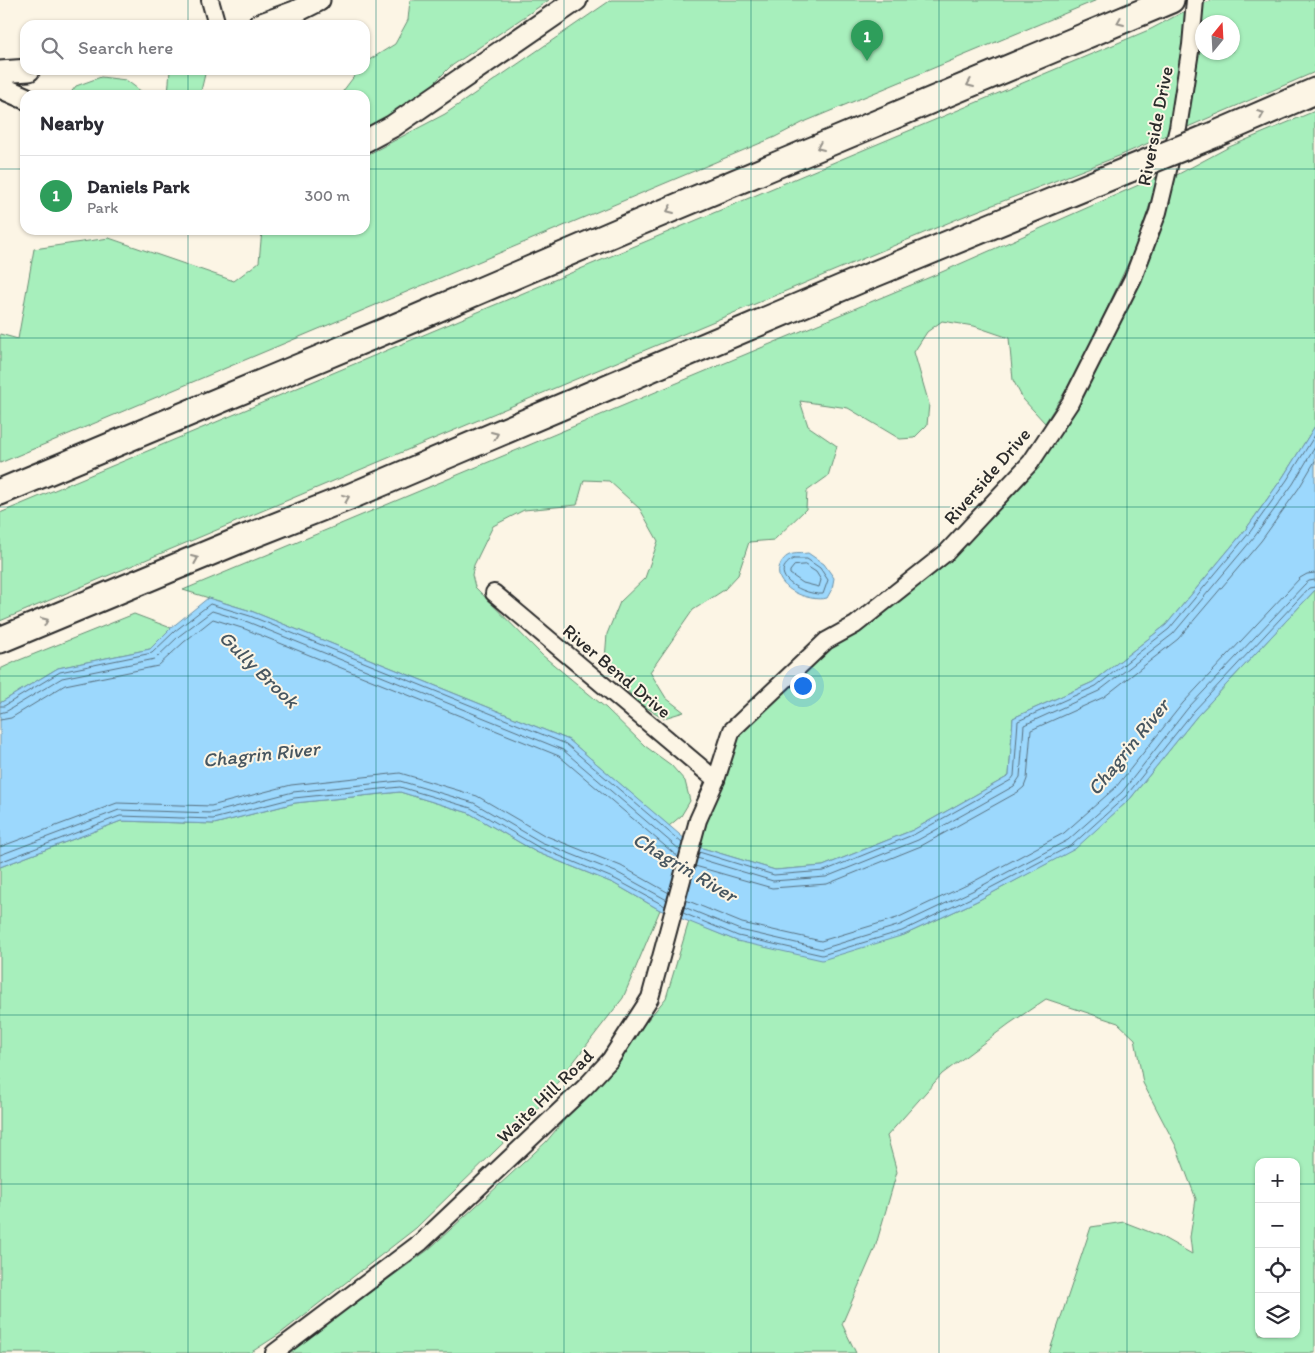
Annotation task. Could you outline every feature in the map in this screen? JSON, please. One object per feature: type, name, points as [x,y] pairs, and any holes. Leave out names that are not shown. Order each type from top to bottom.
[{"type":"highway","points":[[0,492],[1168,1]]},
{"type":"highway","points":[[0,640],[349,497],[860,280],[1130,170],[1315,91]]},
{"type":"main road","points":[[273,20],[320,0]]},
{"type":"main road","points":[[370,138],[393,126],[576,0]]},
{"type":"main road","points":[[0,72],[20,71]]},
{"type":"main road","points":[[0,87],[20,96]]},
{"type":"street","points":[[210,0],[216,20]]},
{"type":"street","name":"Riverside Drive","points":[[716,780],[732,730],[826,641],[855,625],[947,552],[1031,462],[1070,403],[1134,278],[1158,212],[1178,128],[1195,0]]},
{"type":"street","name":"River Bend Drive","points":[[494,593],[716,780]]},
{"type":"street","name":"Waite Hill Road","points":[[274,1353],[421,1242],[585,1087],[610,1060],[650,998],[698,820],[716,780]]},
{"type":"green space","points":[[410,0],[549,0],[450,67],[417,100],[370,126],[370,90],[344,90],[355,75],[370,75],[370,60],[395,44],[408,20]]},
{"type":"green space","points":[[611,0],[1097,0],[804,122],[775,137],[0,463],[0,334],[18,339],[34,249],[109,238],[234,281],[259,262],[262,235],[370,235],[370,153],[445,114]]},
{"type":"green space","points":[[1212,0],[1315,0],[1315,72],[1183,129],[1195,41],[1195,60],[1240,60],[1240,15],[1199,15],[1200,5]]},
{"type":"green space","points":[[1187,10],[1182,61],[1169,134],[1119,156],[962,217],[0,621],[0,513],[1151,29]]},
{"type":"green space","points":[[170,75],[205,75],[201,90],[168,90]]},
{"type":"green space","points":[[101,77],[126,80],[139,90],[73,90],[76,86]]},
{"type":"green space","points":[[1315,111],[1315,426],[1283,477],[1246,529],[1166,625],[1093,682],[1013,718],[1009,776],[913,830],[823,866],[775,870],[699,847],[736,735],[831,648],[875,618],[1037,464],[1166,208],[1175,176],[1229,147]]},
{"type":"green space","points":[[1159,176],[1137,244],[1078,371],[1045,423],[1023,399],[1013,380],[1009,338],[974,326],[942,321],[927,332],[914,352],[929,404],[927,425],[914,438],[900,439],[848,408],[800,401],[808,426],[837,446],[828,476],[807,491],[806,509],[774,540],[749,542],[738,575],[724,590],[693,610],[650,672],[666,698],[684,712],[664,718],[635,701],[605,659],[607,634],[620,602],[645,578],[658,541],[640,509],[609,481],[584,480],[577,505],[524,510],[493,526],[474,565],[472,575],[475,587],[542,655],[606,708],[645,746],[671,765],[685,781],[690,801],[681,816],[669,826],[569,740],[251,611],[183,590],[935,275]]},
{"type":"green space","points":[[1315,590],[1315,1353],[1049,1353],[1091,1227],[1124,1222],[1160,1236],[1192,1254],[1190,1237],[1196,1199],[1176,1146],[1143,1083],[1135,1039],[1118,1023],[1046,999],[942,1074],[887,1136],[897,1172],[875,1248],[842,1324],[856,1353],[287,1353],[428,1250],[546,1142],[666,998],[689,921],[737,941],[904,935],[977,901],[1074,849],[1130,799],[1197,716]]},
{"type":"green space","points":[[134,614],[171,628],[150,649],[58,668],[0,703],[0,669]]},
{"type":"green space","points":[[400,792],[469,813],[536,852],[613,883],[660,910],[623,998],[534,1113],[416,1228],[281,1333],[250,1353],[0,1353],[0,867],[121,821],[214,824],[295,803]]},
{"type":"water","points":[[1315,426],[1315,590],[1197,716],[1130,799],[1075,849],[977,901],[904,935],[822,960],[737,941],[660,910],[613,883],[536,852],[469,813],[400,792],[295,803],[214,824],[121,821],[0,867],[0,703],[58,668],[150,649],[171,628],[208,598],[251,611],[569,740],[686,840],[699,847],[775,870],[823,866],[913,830],[1009,776],[1013,718],[1093,682],[1166,625],[1246,529],[1283,477]]},
{"type":"water","points":[[808,553],[824,564],[834,578],[832,589],[827,598],[810,598],[801,595],[785,586],[780,579],[781,563],[787,556]]},
{"type":"place","name":"Daniels Park","points":[[867,61]]},
{"type":"water label","name":"Gully Brook","points":[[259,669]]},
{"type":"water label","name":"Chagrin River","points":[[1128,747]]},
{"type":"water label","name":"Chagrin River","points":[[261,754]]},
{"type":"water label","name":"Chagrin River","points":[[685,867]]}]
